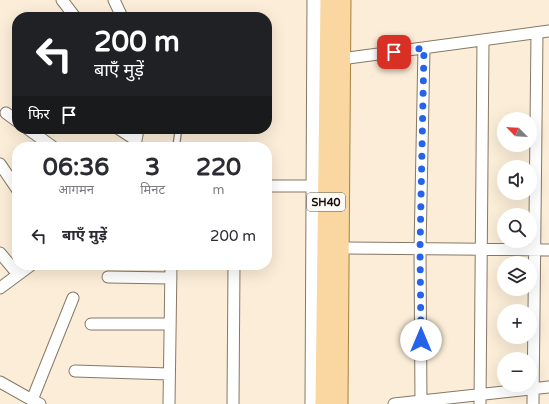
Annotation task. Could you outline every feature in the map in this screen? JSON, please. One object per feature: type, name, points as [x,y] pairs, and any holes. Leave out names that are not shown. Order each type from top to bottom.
[{"type":"main road","name":"SH40","points":[[324,404],[321,146],[322,46],[329,0]]},
{"type":"main road","name":"SH40","points":[[339,404],[345,59],[342,0]]},
{"type":"street","points":[[62,0],[71,12]]},
{"type":"street","points":[[114,0],[120,12]]},
{"type":"street","points":[[315,0],[322,46]]},
{"type":"street","points":[[344,404],[347,248],[345,59],[348,0]]},
{"type":"street","points":[[345,59],[549,31]]},
{"type":"street","points":[[534,352],[537,33]]},
{"type":"street","points":[[480,399],[483,40]]},
{"type":"street","points":[[421,403],[420,249],[424,48]]},
{"type":"street","points":[[6,113],[12,117]]},
{"type":"street","points":[[35,134],[46,142]]},
{"type":"street","points":[[313,404],[314,186],[321,146]]},
{"type":"street","points":[[0,164],[12,182]]},
{"type":"street","points":[[272,186],[314,186]]},
{"type":"street","points":[[347,248],[549,250]]},
{"type":"street","points":[[0,254],[12,268]]},
{"type":"street","points":[[0,288],[24,270]]},
{"type":"street","points":[[169,404],[171,270]]},
{"type":"street","points":[[233,404],[234,270]]},
{"type":"street","points":[[108,277],[171,278]]},
{"type":"street","points":[[0,382],[36,402],[73,298]]},
{"type":"street","points":[[91,324],[170,324]]},
{"type":"street","points":[[75,372],[169,374]]},
{"type":"street","points":[[537,388],[549,387]]},
{"type":"street","points":[[394,404],[480,399],[517,392]]},
{"type":"street","points":[[533,392],[533,404]]},
{"type":"route","points":[[394,52],[424,48],[420,249],[421,340]]}]
